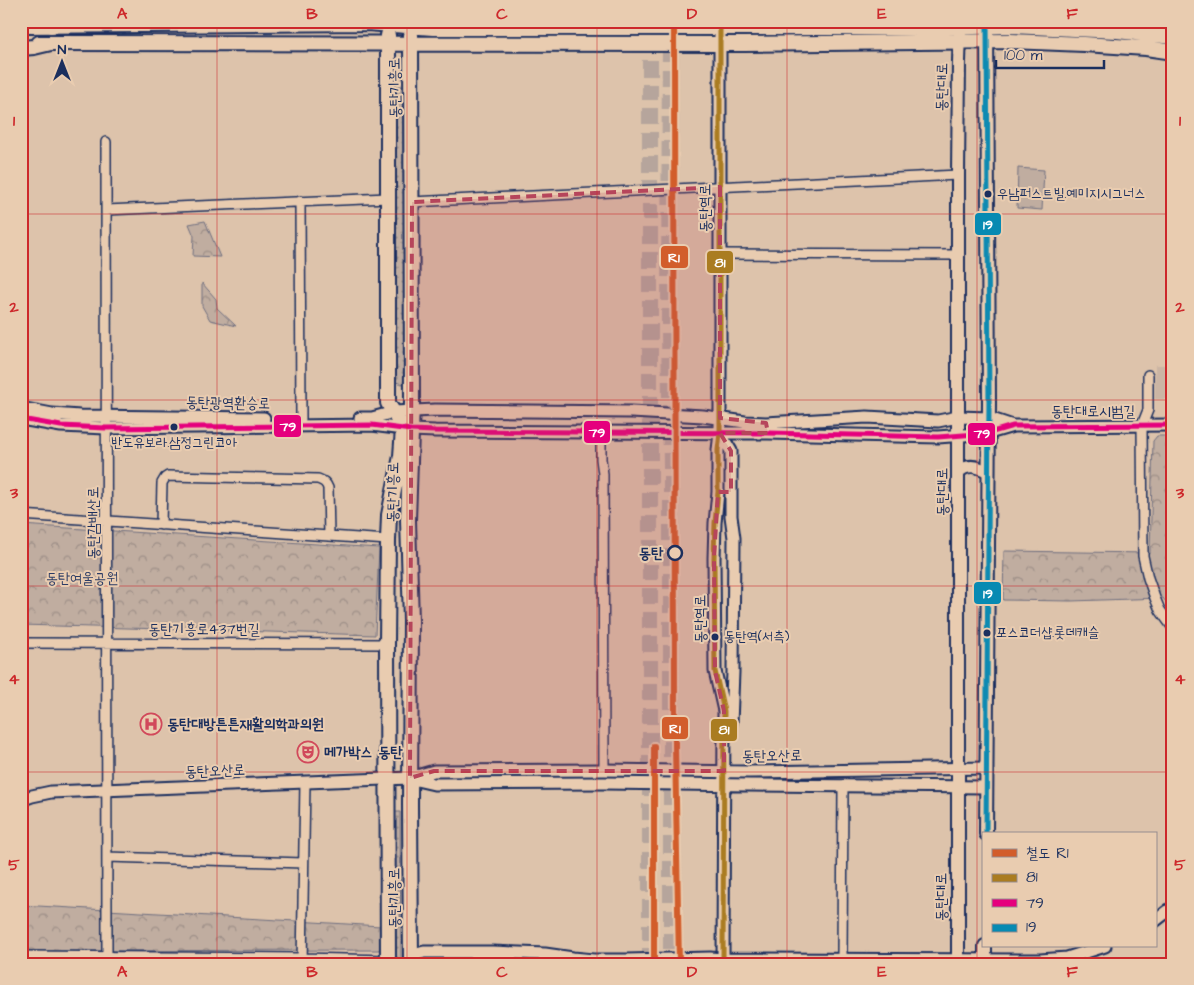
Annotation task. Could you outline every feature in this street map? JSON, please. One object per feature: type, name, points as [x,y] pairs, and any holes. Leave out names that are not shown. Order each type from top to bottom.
[{"type":"main road","points":[[21,26],[46,23],[388,23],[411,24],[433,28],[720,28],[987,24],[1116,31],[1173,37]]},
{"type":"main road","name":"동탄기흥로","points":[[388,23],[388,403],[407,429],[411,621],[411,960]]},
{"type":"main road","name":"동탄기흥로","points":[[388,962],[388,540],[389,515],[411,411],[411,24]]},
{"type":"main road","name":"동탄대로","points":[[958,962],[958,72],[961,24]]},
{"type":"main road","points":[[986,832],[989,433],[987,24]]},
{"type":"main road","points":[[21,43],[720,44],[987,41],[1084,44],[1146,48],[1173,52]]},
{"type":"main road","points":[[21,48],[34,48],[51,43]]},
{"type":"main road","points":[[388,88],[391,82],[395,81],[408,83],[412,88]]},
{"type":"main road","points":[[388,380],[400,388],[411,382]]},
{"type":"main road","points":[[984,962],[985,948]]},
{"type":"street","name":"동탄역로","points":[[720,28],[720,433],[714,558],[715,672],[724,712],[728,771]]},
{"type":"street","name":"동탄감배산로","points":[[106,142],[107,960]]},
{"type":"street","points":[[412,202],[958,175]]},
{"type":"street","points":[[106,210],[388,198]]},
{"type":"street","points":[[300,201],[301,419]]},
{"type":"street","points":[[720,254],[958,255]]},
{"type":"street","points":[[1148,375],[1148,410],[1142,426],[1142,556],[1154,598],[1173,628]]},
{"type":"street","name":"동탄광역환승로","points":[[21,408],[52,414],[80,416],[106,422],[372,425],[435,431],[602,432]]},
{"type":"street","name":"동탄광역환승로","points":[[21,419],[61,426],[106,422],[372,418],[394,412],[435,410],[631,412],[720,418]]},
{"type":"street","points":[[604,770],[604,474],[601,459],[602,432],[745,433],[767,428],[867,417],[938,421],[958,417],[989,418]]},
{"type":"street","points":[[720,418],[767,428]]},
{"type":"street","name":"동탄대로시범길","points":[[989,418],[1013,426]]},
{"type":"street","name":"동탄대로시범길","points":[[767,428],[938,437],[989,433],[1013,426],[1173,425]]},
{"type":"street","name":"동탄역로","points":[[719,962],[724,804],[728,785],[733,672],[734,538],[731,516],[731,451],[720,433]]},
{"type":"street","points":[[958,473],[963,468],[971,466],[980,467],[988,472]]},
{"type":"street","points":[[161,525],[162,483],[168,476],[318,479],[326,483],[328,488],[328,536]]},
{"type":"street","points":[[718,492],[731,492]]},
{"type":"street","name":"동탄기흥로","points":[[21,515],[388,540]]},
{"type":"street","name":"동탄기흥로437번길","points":[[21,643],[387,644]]},
{"type":"street","name":"동탄오산로","points":[[21,800],[51,792],[410,778],[434,771],[728,771],[986,768]]},
{"type":"street","points":[[918,787],[923,780],[922,771],[919,769]]},
{"type":"street","name":"동탄오산로","points":[[410,778],[434,784],[605,783],[986,787]]},
{"type":"street","points":[[302,961],[305,782]]},
{"type":"street","points":[[842,960],[843,785]]},
{"type":"street","points":[[107,857],[303,864]]},
{"type":"street","points":[[1156,920],[1173,907]]},
{"type":"street","points":[[411,960],[424,952],[509,952],[594,960],[710,958],[719,962],[842,960],[984,962],[1067,958],[1099,948]]},
{"type":"street","points":[[21,956],[107,960],[388,962]]},
{"type":"street","points":[[411,960],[526,959],[566,964]]},
{"type":"highlighted area","points":[[720,187],[720,418],[766,423],[768,433],[720,433],[731,451],[731,492],[718,492],[714,558],[715,671],[724,711],[724,771],[434,771],[410,778],[412,202]]},
{"type":"shaded area","points":[[1155,365],[1173,365],[1173,399],[1155,399]]},
{"type":"green space","points":[[402,86],[406,380],[402,384],[396,382],[396,326],[391,268],[395,87]]},
{"type":"green space","points":[[1018,168],[1044,170],[1042,210],[1017,208]]},
{"type":"green space","points":[[205,221],[220,257],[193,256],[194,236],[189,224]]},
{"type":"green space","points":[[202,283],[216,299],[217,308],[236,326],[210,320],[202,306]]},
{"type":"green space","points":[[1157,436],[1173,436],[1173,612],[1163,598],[1071,601],[1003,600],[1004,551],[1150,553],[1153,441]]},
{"type":"green space","name":"동탄여울공원","points":[[21,525],[379,548],[375,635],[21,625]]},
{"type":"green space","points":[[392,812],[400,812],[401,964],[392,964]]},
{"type":"green space","points":[[21,905],[381,926],[381,950],[21,951]]},
{"type":"tunnel","points":[[650,21],[650,964]]},
{"type":"tunnel","points":[[670,21],[671,964]]},
{"type":"rail line","name":"R1","points":[[674,21],[675,745],[679,964]]},
{"type":"rail line","name":"R1","points":[[654,746],[654,964]]},
{"type":"transit line","name":"19","points":[[986,832],[989,402],[987,21]]},
{"type":"transit line","name":"81","points":[[720,28],[720,433],[714,558],[715,671],[724,711],[723,964]]},
{"type":"transit line","name":"79","points":[[21,419],[61,426],[106,428],[372,425],[435,431],[768,433],[938,437],[989,433],[1013,426],[1173,425]]},
{"type":"place","name":"우남퍼스트빌.예미지시그너스","points":[[988,194]]},
{"type":"place","name":"반도유보라.삼정그린코아","points":[[174,427]]},
{"type":"place","name":"동탄","points":[[675,553]]},
{"type":"place","name":"포스코더샵.롯데캐슬","points":[[987,633]]},
{"type":"place","name":"동탄역(서측)","points":[[715,637]]},
{"type":"place","name":"동탄대방튼튼재활의학과의원","points":[[151,724]]},
{"type":"place","name":"메가박스 동탄","points":[[308,752]]}]
